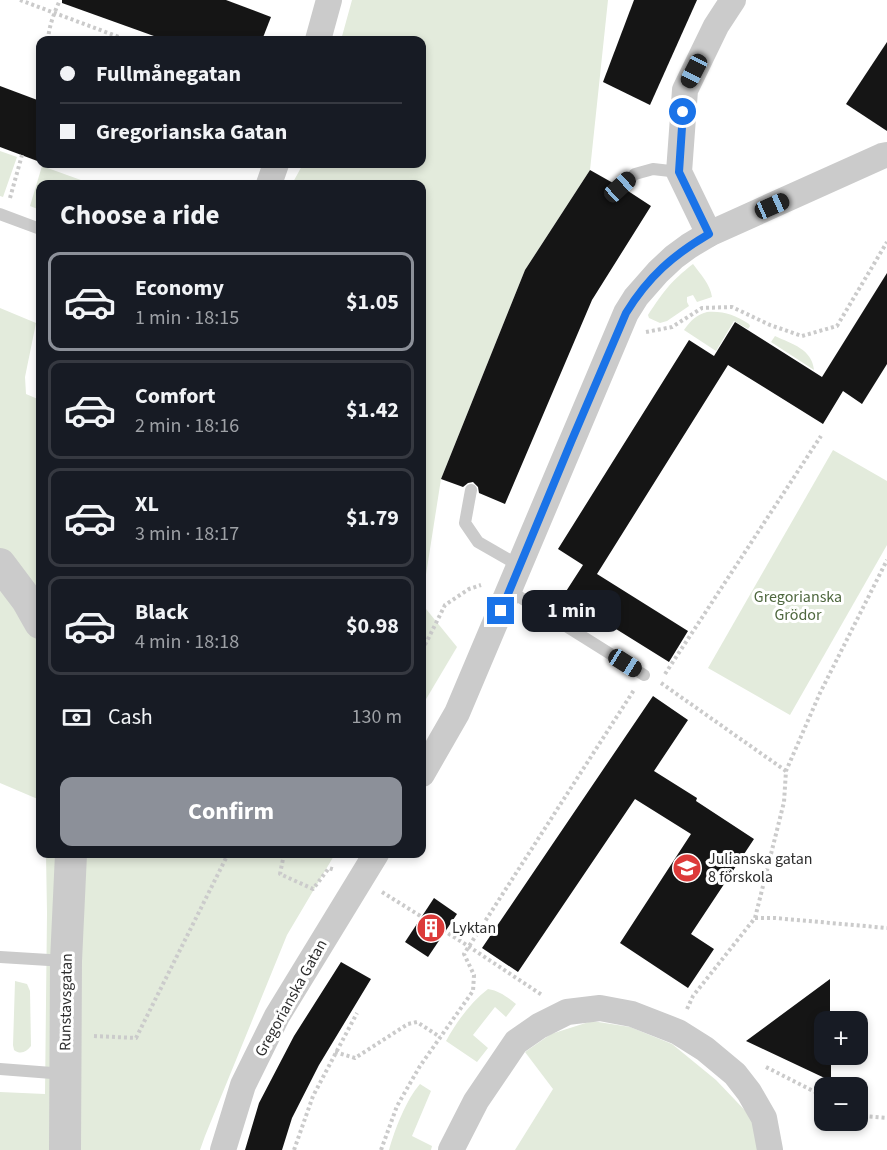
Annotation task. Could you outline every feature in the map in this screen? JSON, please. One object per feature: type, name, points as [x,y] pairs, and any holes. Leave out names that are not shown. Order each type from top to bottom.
[{"type":"street","points":[[319,36],[329,0]]},
{"type":"street","points":[[709,234],[679,172],[685,90],[716,26],[733,0]]},
{"type":"street","points":[[426,767],[457,713],[626,313],[636,297],[674,256],[709,234],[887,155]]},
{"type":"street","points":[[0,564],[36,616]]},
{"type":"street","name":"Runstavsgatan","points":[[65,1150],[66,961],[71,858]]},
{"type":"street","name":"Gregorianska Gatan","points":[[223,1150],[243,1085],[277,1016],[373,858]]},
{"type":"street","points":[[451,1150],[476,1101],[516,1042],[539,1026],[567,1012],[600,1008],[633,1014],[678,1032],[705,1049],[735,1074],[764,1118],[770,1150]]},
{"type":"lane","points":[[620,187],[635,174],[644,171],[653,169],[679,172]]},
{"type":"lane","points":[[2,215],[36,228]]},
{"type":"lane","points":[[471,490],[465,523],[478,542],[520,566]]},
{"type":"lane","points":[[510,591],[644,675]]},
{"type":"lane","points":[[0,957],[66,961]]},
{"type":"lane","points":[[0,1069],[66,1074]]},
{"type":"path","points":[[20,0],[116,36]]},
{"type":"path","points":[[48,36],[60,0]]},
{"type":"path","points":[[2,215],[22,155]]},
{"type":"path","points":[[616,337],[672,327],[702,308],[732,307],[802,336],[837,326],[887,242]]},
{"type":"path","points":[[786,771],[660,683],[821,436]]},
{"type":"path","points":[[678,1032],[693,996],[755,918],[784,802],[786,771],[820,693],[887,560]]},
{"type":"path","points":[[426,643],[445,605],[469,588],[492,582],[510,591]]},
{"type":"path","points":[[381,1150],[397,1106],[420,1066],[473,991],[474,975],[464,954],[644,675]]},
{"type":"path","points":[[65,1035],[136,1038],[226,858]]},
{"type":"path","points":[[283,858],[280,874],[313,889],[329,868],[360,879]]},
{"type":"path","points":[[386,895],[567,1012]]},
{"type":"path","points":[[755,918],[887,927]]},
{"type":"path","points":[[294,1150],[313,1096],[357,1012]]},
{"type":"path","points":[[335,1052],[355,1058],[408,1024],[417,1022],[440,1037]]},
{"type":"path","points":[[735,1074],[766,1067],[814,1091]]},
{"type":"path","points":[[868,1116],[887,1118]]},
{"type":"green space","points":[[352,0],[608,0],[590,170],[525,270],[441,479],[426,575],[426,180],[294,180],[301,168],[426,168],[426,36],[342,36]]},
{"type":"green space","points":[[0,151],[17,157],[3,197],[0,196]]},
{"type":"green space","points":[[41,168],[48,168],[81,180],[38,180]]},
{"type":"green space","points":[[36,186],[36,208],[30,206]]},
{"type":"green space","points":[[693,264],[707,284],[712,297],[697,302],[693,295],[687,297],[689,306],[667,321],[660,323],[649,318],[648,315],[668,287]]},
{"type":"green space","points":[[0,308],[36,323],[25,377],[26,394],[36,398],[36,798],[0,783]]},
{"type":"green space","points":[[707,312],[729,314],[750,326],[748,329],[734,321],[716,351],[684,330],[694,318]]},
{"type":"green space","points":[[775,336],[805,352],[814,370],[771,342]]},
{"type":"green space","name":"Gregorianska Grödor","points":[[833,450],[887,481],[887,545],[790,715],[708,668]]},
{"type":"green space","points":[[426,609],[457,647],[426,699]]},
{"type":"green space","points":[[46,858],[333,858],[287,935],[200,1150],[0,1150],[0,1092],[45,1094]]},
{"type":"green space","points":[[15,981],[27,984],[30,991],[31,1046],[21,1053],[14,1050],[13,1045]]},
{"type":"green space","points":[[488,989],[500,993],[516,1004],[506,1017],[495,1007],[473,1035],[488,1048],[477,1062],[446,1041],[465,1012]]},
{"type":"green space","points":[[592,1021],[630,1027],[672,1044],[716,1080],[756,1122],[763,1150],[515,1150],[553,1089],[525,1052],[551,1034]]},
{"type":"green space","points":[[420,1084],[431,1091],[412,1136],[432,1146],[431,1150],[389,1150],[401,1115]]},
{"type":"building","points":[[62,0],[226,0],[271,17],[264,36],[154,36],[62,3]]},
{"type":"building","points":[[634,0],[697,0],[650,105],[603,82]]},
{"type":"building","points":[[887,42],[887,131],[846,104]]},
{"type":"building","points":[[0,86],[36,100],[36,160],[0,147]]},
{"type":"building","points":[[590,170],[613,183],[612,189],[617,195],[628,191],[651,206],[592,300],[505,504],[479,493],[478,487],[473,482],[463,487],[441,479],[525,270]]},
{"type":"building","points":[[887,273],[887,364],[862,404],[843,391],[823,424],[728,365],[597,574],[688,631],[669,662],[563,596],[583,565],[558,549],[689,340],[714,356],[735,322],[822,377]]},
{"type":"building","points":[[653,696],[688,720],[654,771],[697,798],[696,801],[754,839],[691,934],[714,949],[688,988],[620,943],[691,834],[635,799],[518,972],[482,948]]},
{"type":"building","name":"Lyktan","points":[[434,898],[457,914],[428,957],[405,942]]},
{"type":"building","points":[[341,962],[371,979],[319,1065],[292,1118],[282,1150],[245,1150],[259,1103],[294,1036]]},
{"type":"building","points":[[830,979],[830,1011],[814,1011],[814,1065],[831,1065],[831,1077],[822,1077],[746,1041]]},
{"type":"place","name":"Julianska gatan 8 förskola","points":[[687,868]]},
{"type":"place","name":"Lyktan","points":[[431,928]]},
{"type":"route","points":[[501,611],[626,313],[636,297],[674,256],[709,234],[679,172],[683,112]]}]
